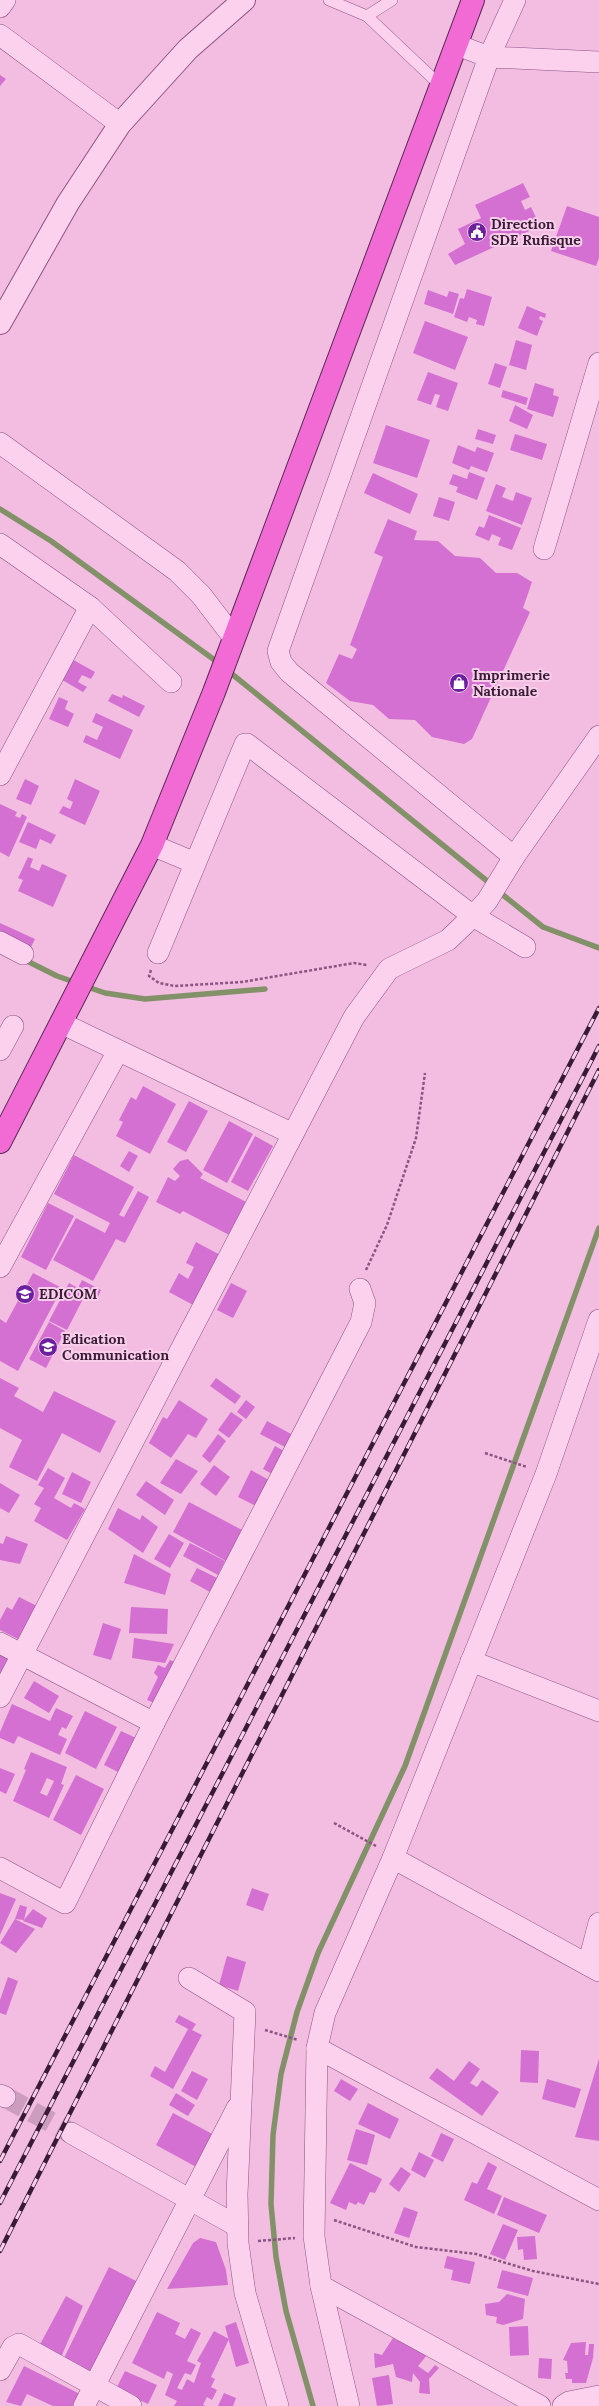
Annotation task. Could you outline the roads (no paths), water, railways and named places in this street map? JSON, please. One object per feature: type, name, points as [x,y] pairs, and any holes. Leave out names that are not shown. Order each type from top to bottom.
[{"type":"highway","points":[[0,1142],[152,845],[214,692],[474,0]]},
{"type":"street","points":[[0,7],[5,0]]},
{"type":"street","points":[[0,323],[68,203],[120,124],[188,48],[244,0]]},
{"type":"street","points":[[514,857],[289,672],[281,662],[278,651],[489,57],[515,0]]},
{"type":"street","points":[[0,35],[120,124]]},
{"type":"street","points":[[457,45],[489,57],[599,62]]},
{"type":"street","points":[[544,549],[599,363]]},
{"type":"street","points":[[0,443],[177,571],[201,595],[231,645]]},
{"type":"street","points":[[0,544],[90,607],[171,682]]},
{"type":"street","points":[[0,775],[90,607]]},
{"type":"street","points":[[0,1697],[354,1017],[389,969],[448,940],[480,909],[514,857],[599,736]]},
{"type":"street","points":[[158,953],[245,744],[249,744],[480,909],[525,947]]},
{"type":"street","points":[[152,845],[195,863]]},
{"type":"street","points":[[0,942],[23,954]]},
{"type":"street","points":[[61,1023],[293,1134]]},
{"type":"street","points":[[0,1050],[13,1026]]},
{"type":"street","points":[[0,1267],[118,1050]]},
{"type":"street","points":[[0,1868],[65,1903],[154,1722],[361,1322],[365,1303],[360,1289]]},
{"type":"street","points":[[349,2406],[321,2286],[314,2236],[310,2044],[325,2013],[387,1853],[471,1661],[546,1474],[599,1320]]},
{"type":"street","points":[[0,1643],[154,1722]]},
{"type":"street","points":[[471,1661],[599,1711]]},
{"type":"street","points":[[387,1853],[593,1968],[599,1923]]},
{"type":"street","points":[[189,1978],[245,2012],[240,2102],[237,2226],[238,2243],[245,2293],[278,2406]]},
{"type":"street","points":[[310,2044],[599,2200]]},
{"type":"street","points":[[84,2406],[240,2102]]},
{"type":"street","points":[[71,2133],[237,2226]]},
{"type":"street","points":[[321,2286],[540,2406]]},
{"type":"street","points":[[0,2370],[13,2347],[19,2344],[131,2406]]},
{"type":"street","points":[[563,2406],[569,2402],[599,2396]]},
{"type":"lane","points":[[329,0],[367,16],[441,86]]},
{"type":"lane","points":[[367,16],[392,0]]},
{"type":"waterway","points":[[0,509],[51,541],[220,664]]},
{"type":"waterway","points":[[227,670],[492,885]]},
{"type":"waterway","points":[[498,891],[543,927],[599,948]]},
{"type":"waterway","points":[[23,959],[57,976],[77,983]]},
{"type":"waterway","points":[[85,986],[105,993],[145,999],[265,989]]},
{"type":"waterway","points":[[313,2406],[286,2311],[276,2257],[271,2204],[273,2135],[281,2074],[297,2012],[318,1953],[405,1766],[599,1228]]},
{"type":"tunnel","points":[[5,2097],[71,2133]]},
{"type":"railway","points":[[0,2161],[599,1008]]},
{"type":"railway","points":[[0,2203],[599,1046]]},
{"type":"railway","points":[[0,2251],[599,1070]]},
{"type":"place","name":"Direction SDE Rufisque","points":[[477,232]]},
{"type":"place","name":"Imprimerie Nationale","points":[[459,683]]},
{"type":"place","name":"EDICOM","points":[[25,1294]]},
{"type":"place","name":"Edication Communication","points":[[48,1347]]}]
